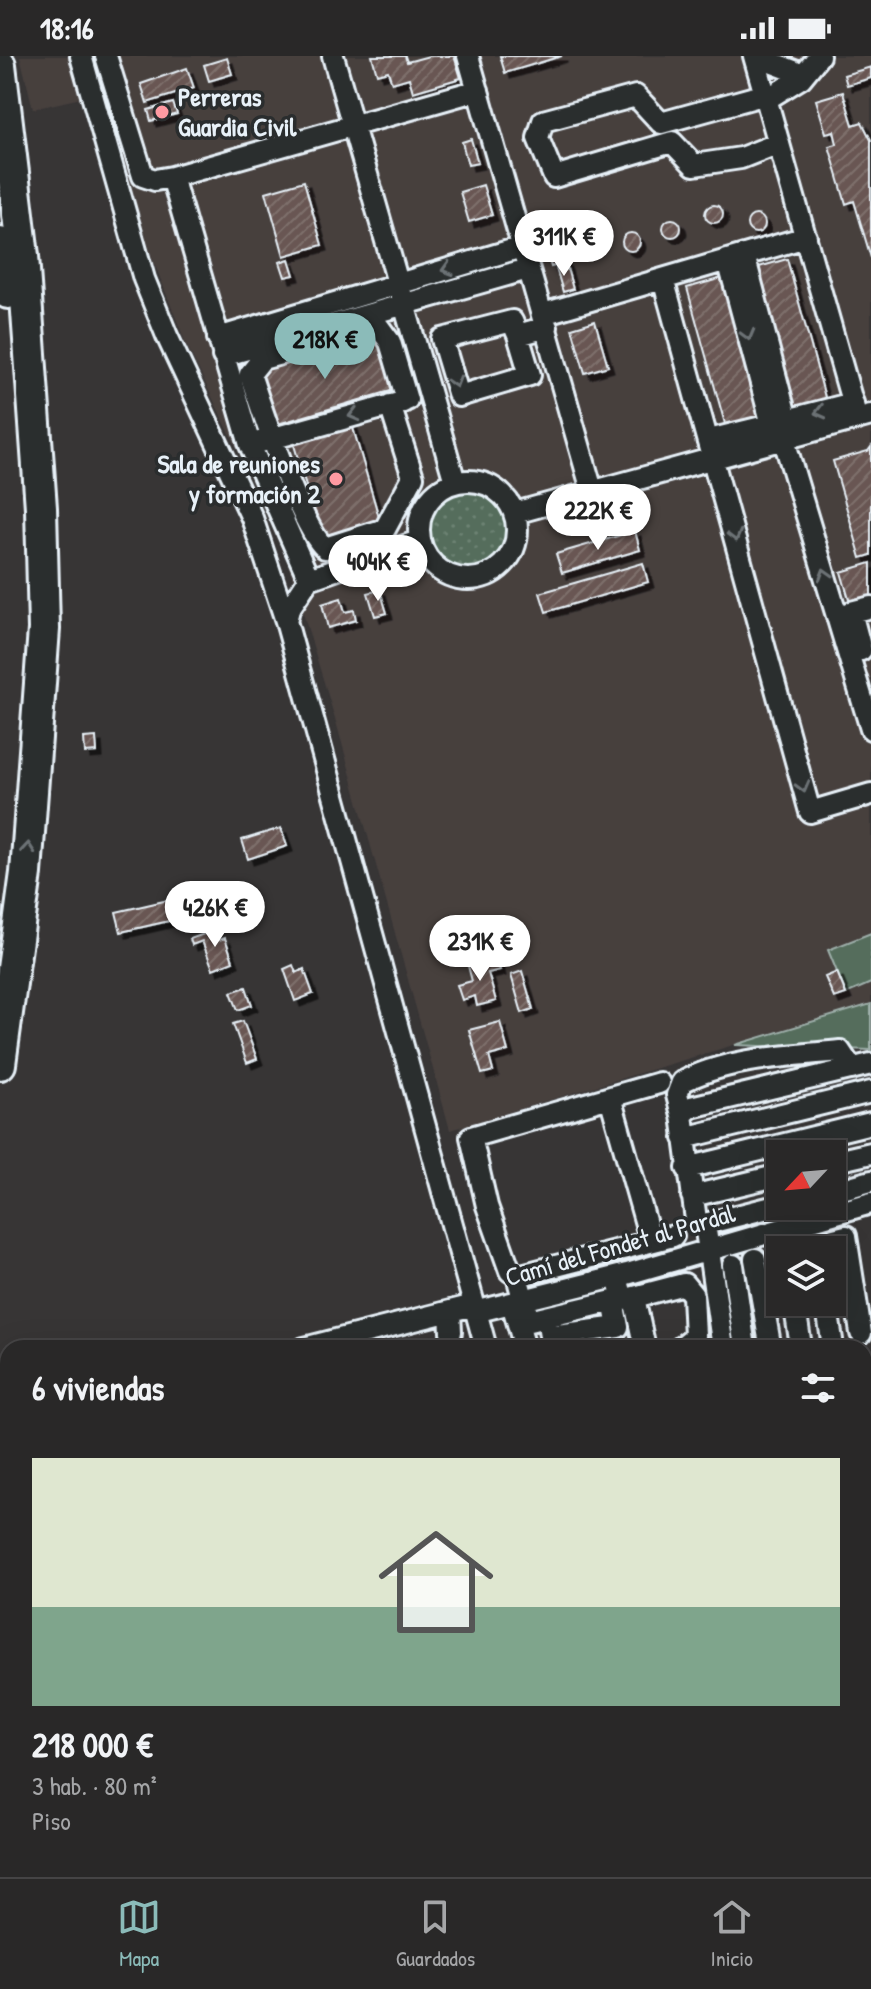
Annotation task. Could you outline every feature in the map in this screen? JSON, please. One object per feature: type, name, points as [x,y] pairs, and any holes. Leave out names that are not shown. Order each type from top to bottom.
[{"type":"highway","points":[[0,65],[17,182],[41,508],[44,629],[35,718],[26,873],[0,1064]]},
{"type":"highway","points":[[0,243],[21,394],[30,520],[35,718]]},
{"type":"street","points":[[81,56],[144,279],[252,518],[286,621],[484,1340]]},
{"type":"street","points":[[106,56],[143,176],[155,180],[478,90]]},
{"type":"street","points":[[333,56],[455,482]]},
{"type":"street","points":[[468,56],[593,494]]},
{"type":"street","points":[[754,56],[798,75]]},
{"type":"street","points":[[709,440],[860,413],[754,56]]},
{"type":"street","points":[[672,142],[554,177],[538,138],[543,121],[636,96],[694,165],[741,158],[777,135],[787,98],[810,56]]},
{"type":"street","points":[[661,123],[765,94],[798,75],[819,56]]},
{"type":"street","points":[[172,177],[250,445],[309,579]]},
{"type":"street","points":[[518,335],[545,321],[663,279],[806,237]]},
{"type":"street","points":[[220,347],[401,293],[522,247]]},
{"type":"street","points":[[736,258],[771,421],[783,428],[871,729]]},
{"type":"street","points":[[401,293],[528,269]]},
{"type":"street","points":[[663,279],[810,812],[871,794]]},
{"type":"street","points":[[512,321],[518,335],[530,375],[459,396],[442,339],[512,321]]},
{"type":"street","points":[[375,326],[383,331],[390,342],[413,477],[385,529],[331,548],[320,544],[272,438],[250,374],[255,365],[375,326]]},
{"type":"street","points":[[250,445],[430,394]]},
{"type":"street","points":[[515,513],[715,461],[783,428]]},
{"type":"street","points":[[455,482],[484,483],[508,500],[515,513],[517,530],[511,553],[496,571],[481,578],[450,577],[425,556],[419,541],[422,511],[429,498],[455,482]]},
{"type":"street","points":[[286,621],[289,609],[309,579],[419,541]]},
{"type":"street","points":[[871,607],[851,612],[871,684]]},
{"type":"street","points":[[766,1209],[705,1224],[696,1220],[677,1095],[682,1082],[695,1075],[777,1057],[840,1051],[862,1066]]},
{"type":"street","points":[[682,1115],[691,1107],[862,1066]]},
{"type":"street","points":[[659,1083],[471,1137],[487,1206],[510,1271],[517,1276],[673,1236]]},
{"type":"street","points":[[684,1138],[871,1092]]},
{"type":"street","points":[[610,1097],[651,1242]]},
{"type":"street","points":[[687,1168],[871,1123]]},
{"type":"street","points":[[846,1159],[871,1153]]},
{"type":"street","points":[[692,1196],[766,1178]]},
{"type":"street","points":[[846,1188],[871,1181]]},
{"type":"street","name":"Camí del Fondet al Pardal","points":[[349,1340],[450,1322],[475,1308],[517,1302],[617,1277],[871,1203]]},
{"type":"street","points":[[705,1224],[715,1247],[722,1340]]},
{"type":"street","points":[[846,1236],[861,1333]]},
{"type":"street","points":[[715,1247],[733,1265],[744,1340]]},
{"type":"street","points":[[733,1265],[766,1256]]},
{"type":"street","points":[[755,1259],[769,1340]]},
{"type":"street","points":[[517,1276],[517,1302],[524,1340]]},
{"type":"street","points":[[617,1277],[623,1300],[684,1284],[693,1295],[695,1336],[690,1340]]},
{"type":"street","points":[[634,1298],[643,1340]]},
{"type":"street","points":[[517,1302],[529,1321],[547,1317]]},
{"type":"street","points":[[796,1316],[800,1340]]},
{"type":"street","points":[[828,1316],[832,1340]]},
{"type":"shaded area","points":[[20,56],[871,56],[871,1004],[450,1130],[336,722],[279,534],[186,344],[152,258],[103,93],[33,109]]},
{"type":"green space","points":[[468,487],[491,494],[503,506],[510,529],[503,552],[491,564],[468,571],[445,564],[433,552],[426,529],[433,506],[445,494]]},
{"type":"green space","points":[[871,933],[871,983],[846,994],[828,950]]},
{"type":"green space","points":[[871,1004],[871,1050],[735,1045]]},
{"type":"building","points":[[372,56],[405,56],[407,62],[429,56],[454,56],[461,78],[413,92],[409,78],[392,83],[388,71],[377,74]]},
{"type":"building","points":[[500,56],[562,56],[505,73]]},
{"type":"building","points":[[227,58],[232,74],[209,81],[204,65]]},
{"type":"building","points":[[871,67],[871,78],[847,85],[844,75]]},
{"type":"building","points":[[187,68],[194,88],[147,103],[141,84]]},
{"type":"building","points":[[843,92],[853,125],[862,122],[871,140],[871,258],[854,201],[846,204],[829,146],[837,144],[834,131],[826,133],[816,100]]},
{"type":"building","name":"Perreras Guardia Civil","points":[[173,103],[177,114],[151,121],[148,110]]},
{"type":"building","points":[[471,139],[478,163],[468,165],[462,142]]},
{"type":"building","points":[[304,181],[322,245],[284,256],[266,192]]},
{"type":"building","points":[[483,185],[492,215],[469,222],[460,192]]},
{"type":"building","points":[[714,205],[723,214],[714,223],[705,214]]},
{"type":"building","points":[[756,215],[765,224],[756,233],[747,224]]},
{"type":"building","points":[[672,219],[681,228],[672,237],[663,228]]},
{"type":"building","points":[[631,233],[640,242],[631,251],[622,242]]},
{"type":"building","points":[[557,236],[565,263],[551,267],[543,240]]},
{"type":"building","points":[[289,259],[294,275],[285,277],[280,262]]},
{"type":"building","points":[[787,259],[826,401],[791,410],[752,269]]},
{"type":"building","points":[[566,265],[573,289],[563,292],[556,268]]},
{"type":"building","points":[[722,278],[762,421],[727,431],[687,288]]},
{"type":"building","points":[[595,321],[608,366],[585,373],[572,328]]},
{"type":"building","points":[[378,337],[394,390],[271,426],[256,372]]},
{"type":"building","name":"Sala de reuniones y formación 2","points":[[351,421],[380,521],[321,537],[292,438]]},
{"type":"building","points":[[871,447],[871,555],[861,558],[833,461],[868,451]]},
{"type":"building","points":[[635,531],[640,550],[562,573],[556,554]]},
{"type":"building","points":[[643,563],[648,582],[546,612],[540,593]]},
{"type":"building","points":[[871,563],[871,600],[851,606],[841,572]]},
{"type":"building","points":[[380,590],[387,613],[375,616],[368,593]]},
{"type":"building","points":[[341,598],[345,612],[354,610],[356,620],[328,628],[322,604]]},
{"type":"building","points":[[96,737],[97,752],[85,753],[84,738]]},
{"type":"building","points":[[281,828],[287,846],[248,859],[242,840]]},
{"type":"building","points":[[186,896],[191,916],[121,932],[116,912]]},
{"type":"building","points":[[212,931],[216,941],[225,938],[233,961],[213,969],[202,941],[192,945],[190,939]]},
{"type":"building","points":[[497,958],[500,970],[488,973],[496,1001],[477,1006],[475,996],[462,1000],[457,985],[472,981],[468,966]]},
{"type":"building","points":[[293,965],[296,973],[304,969],[313,994],[295,1001],[284,969]]},
{"type":"building","points":[[522,971],[533,1009],[522,1013],[511,975]]},
{"type":"building","points":[[837,972],[846,994],[834,998],[825,977]]},
{"type":"building","points":[[246,987],[252,1005],[238,1010],[231,992]]},
{"type":"building","points":[[243,1021],[257,1059],[247,1063],[233,1024]]},
{"type":"building","points":[[500,1022],[508,1051],[489,1056],[493,1071],[482,1074],[469,1030]]},
{"type":"building","points":[[617,1331],[618,1340],[555,1340]]},
{"type":"place","name":"Perreras Guardia Civil","points":[[162,112]]},
{"type":"place","name":"Sala de reuniones y formación 2","points":[[336,479]]}]
